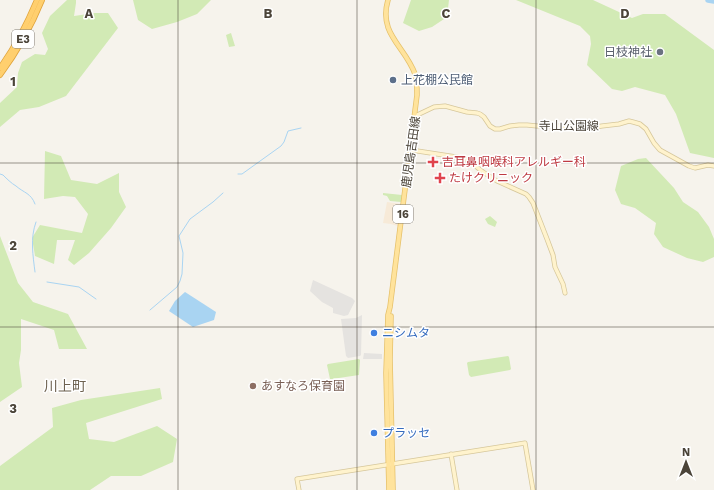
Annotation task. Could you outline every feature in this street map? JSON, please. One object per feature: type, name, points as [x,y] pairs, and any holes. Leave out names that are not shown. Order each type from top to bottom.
[{"type":"highway","name":"E3","points":[[0,68],[27,23],[37,0]]},
{"type":"highway","name":"E3","points":[[0,76],[20,46],[42,0]]},
{"type":"main road","name":"鹿児島吉田線","points":[[388,0],[386,14],[387,26],[416,77],[417,95],[390,312],[388,315],[386,410],[393,490]]},
{"type":"main road","name":"鹿児島吉田線","points":[[389,490],[390,464]]},
{"type":"street","name":"寺山公園線","points":[[415,116],[434,107],[445,106],[480,114],[490,126],[496,129],[519,125],[589,128],[619,124],[629,121],[640,124],[646,129],[660,150],[689,166],[695,168],[708,165],[714,166]]},
{"type":"street","points":[[411,150],[463,158],[497,181],[526,194],[533,203],[553,255],[555,267],[563,284],[565,293]]},
{"type":"street","points":[[299,490],[297,479],[525,443],[533,490]]},
{"type":"street","points":[[451,454],[457,490]]},
{"type":"shaded area","points":[[387,202],[401,204],[398,226],[383,223]]},
{"type":"shaded area","points":[[313,280],[352,298],[355,301],[348,315],[344,316],[333,313],[333,308],[322,302],[310,291]]},
{"type":"shaded area","points":[[362,315],[361,355],[348,358],[346,356],[341,319],[356,318]]},
{"type":"shaded area","points":[[364,353],[382,354],[382,359],[363,359]]},
{"type":"green space","points":[[67,0],[76,0],[74,16],[108,13],[118,28],[66,96],[39,107],[20,110],[0,127],[0,103],[17,87],[18,73],[22,62],[35,54],[45,55],[48,49],[42,33],[50,16]]},
{"type":"green space","points":[[133,0],[211,0],[197,14],[177,22],[152,29],[138,20]]},
{"type":"green space","points":[[411,0],[449,0],[447,17],[432,27],[419,31],[403,23]]},
{"type":"green space","points":[[516,0],[593,0],[632,18],[643,14],[665,14],[714,50],[714,158],[690,153],[676,114],[665,95],[635,87],[622,91],[612,89],[587,65],[591,44],[590,36],[580,26]]},
{"type":"green space","points":[[231,33],[235,46],[229,47],[226,35]]},
{"type":"green space","points":[[45,151],[61,156],[71,180],[97,184],[119,173],[119,192],[126,207],[111,228],[89,253],[74,265],[68,260],[75,240],[57,240],[54,264],[35,256],[32,238],[40,225],[82,233],[88,214],[75,197],[63,196],[44,199]]},
{"type":"green space","points":[[646,158],[674,188],[683,202],[698,212],[709,227],[714,239],[714,257],[703,262],[687,258],[663,247],[654,234],[656,223],[635,208],[621,204],[615,190],[621,166],[638,159]]},
{"type":"green space","points":[[383,193],[402,195],[401,202],[390,201],[387,196],[383,195]]},
{"type":"green space","points":[[490,216],[497,222],[495,227],[488,224],[485,219]]},
{"type":"green space","points":[[0,236],[18,283],[33,302],[68,314],[87,349],[59,349],[54,330],[21,319],[21,350],[19,363],[22,387],[0,402]]},
{"type":"green space","points":[[508,356],[510,370],[471,377],[469,375],[468,362]]},
{"type":"green space","points":[[359,359],[359,375],[330,379],[328,364]]},
{"type":"green space","points":[[160,388],[162,399],[86,423],[89,439],[114,442],[157,426],[177,439],[173,462],[141,476],[111,476],[90,490],[0,490],[0,466],[53,427],[52,408],[81,400]]},
{"type":"water","points":[[185,292],[216,312],[214,320],[193,327],[169,311],[175,301]]},
{"type":"waterway","points":[[708,0],[714,1]]},
{"type":"waterway","points":[[238,174],[242,174],[281,146],[288,131],[301,128]]},
{"type":"waterway","points":[[0,174],[29,195],[35,204]]},
{"type":"waterway","points":[[150,310],[177,287],[180,281],[182,274],[183,253],[179,236],[190,219],[223,193]]},
{"type":"waterway","points":[[35,272],[33,234],[36,222]]},
{"type":"waterway","points":[[47,282],[79,287],[96,299]]},
{"type":"place","name":"日枝神社","points":[[660,52]]},
{"type":"place","name":"上花棚公民館","points":[[393,80]]},
{"type":"place","name":"吉耳鼻咽喉科アレルギー科","points":[[433,162]]},
{"type":"place","name":"たけクリニック","points":[[440,178]]},
{"type":"place","name":"ニシムタ","points":[[374,333]]},
{"type":"place","name":"あすなろ保育園","points":[[253,386]]},
{"type":"place","name":"プラッセ","points":[[374,433]]},
{"type":"district","name":"川上町","points":[[65,386]]}]
